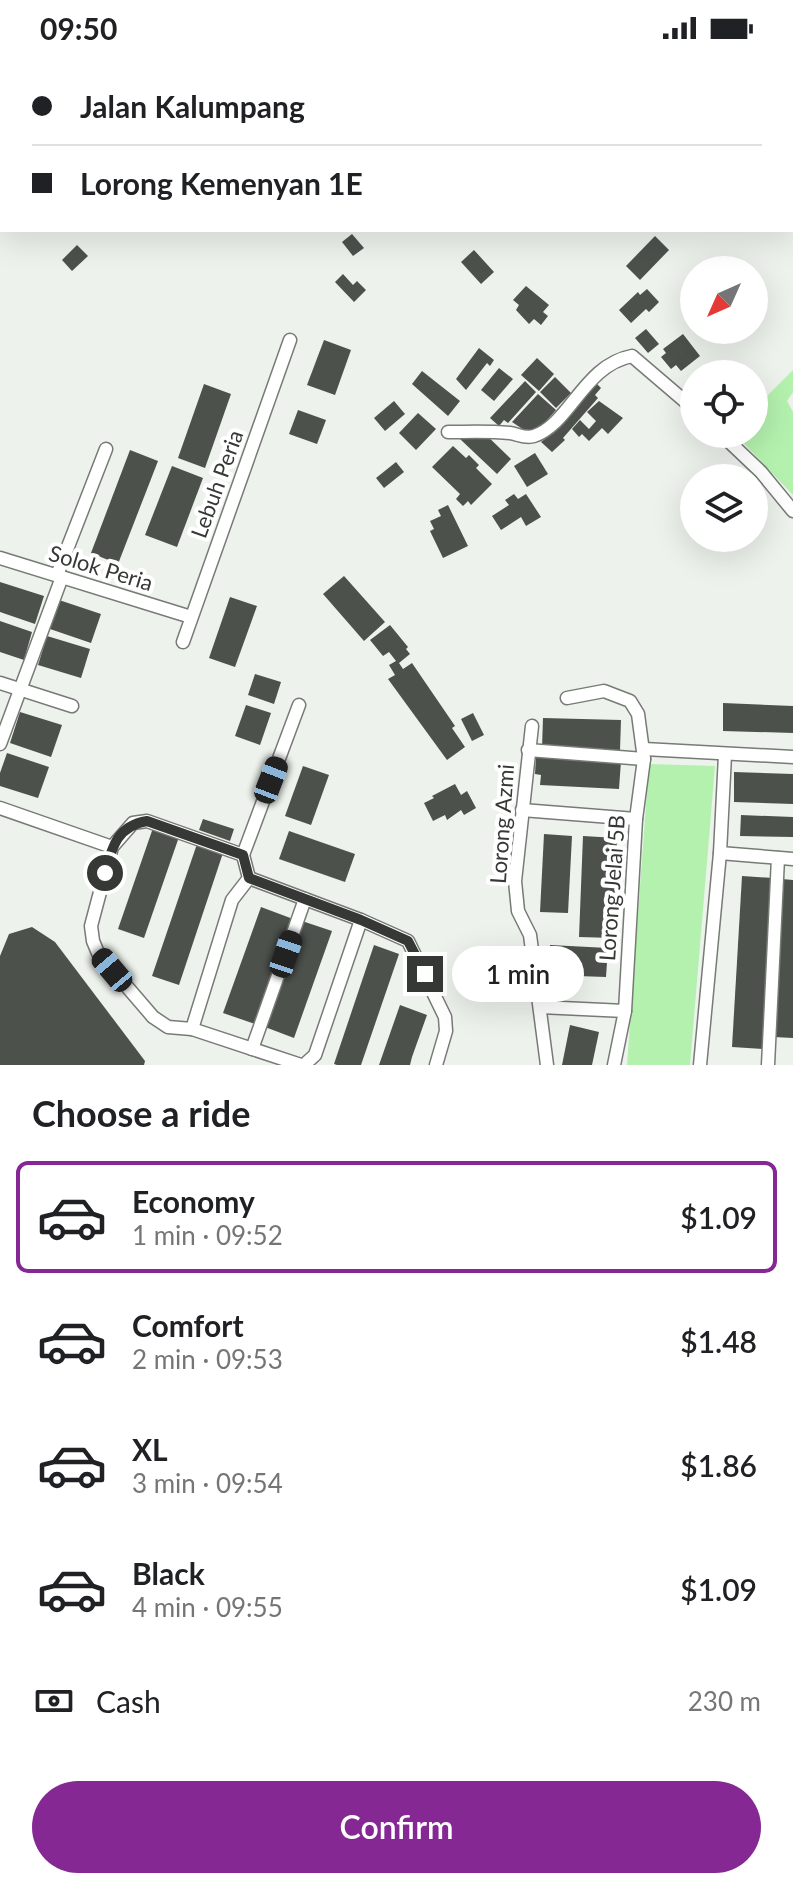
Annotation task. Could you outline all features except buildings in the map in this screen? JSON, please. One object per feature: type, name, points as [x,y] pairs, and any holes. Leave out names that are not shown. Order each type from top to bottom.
[{"type":"street","name":"Lebuh Peria","points":[[183,642],[290,340]]},
{"type":"street","points":[[448,432],[512,433],[529,438],[544,432],[588,383],[616,359],[632,356],[680,397]]},
{"type":"street","points":[[736,448],[761,472],[793,511]]},
{"type":"street","points":[[0,744],[106,449]]},
{"type":"street","name":"Solok Peria","points":[[0,558],[191,617]]},
{"type":"street","points":[[0,683],[72,706]]},
{"type":"street","name":"Lorong Jelai 5B","points":[[567,698],[604,691],[630,701],[638,714],[644,754],[636,819],[625,1011],[614,1065]]},
{"type":"street","points":[[249,878],[243,855],[299,705]]},
{"type":"street","name":"Lorong Azmi","points":[[532,726],[515,881],[518,911],[530,935],[547,1065]]},
{"type":"street","points":[[528,750],[793,757]]},
{"type":"street","points":[[700,1065],[720,853],[725,755]]},
{"type":"street","points":[[0,808],[112,847]]},
{"type":"street","points":[[522,810],[636,819]]},
{"type":"street","points":[[243,855],[147,821],[133,823],[112,847],[91,926],[93,941],[98,953],[153,1017],[168,1027],[192,1029],[302,1065],[315,1055],[361,920]]},
{"type":"street","points":[[720,853],[793,859]]},
{"type":"street","points":[[768,1065],[778,858]]},
{"type":"street","points":[[249,878],[408,941],[445,1017],[446,1031],[436,1065]]},
{"type":"street","points":[[192,1029],[232,900],[249,878]]},
{"type":"street","points":[[252,1049],[305,899]]},
{"type":"street","points":[[540,1007],[625,1011]]},
{"type":"green space","points":[[793,370],[793,392],[787,401],[793,412],[793,495],[768,469],[768,464],[764,464],[748,448],[768,448],[768,395]]},
{"type":"green space","points":[[649,764],[715,766],[690,1065],[627,1065]]},
{"type":"route","points":[[105,873],[112,847],[133,823],[147,821],[186,833],[243,855],[249,878],[408,941],[425,974]]}]
